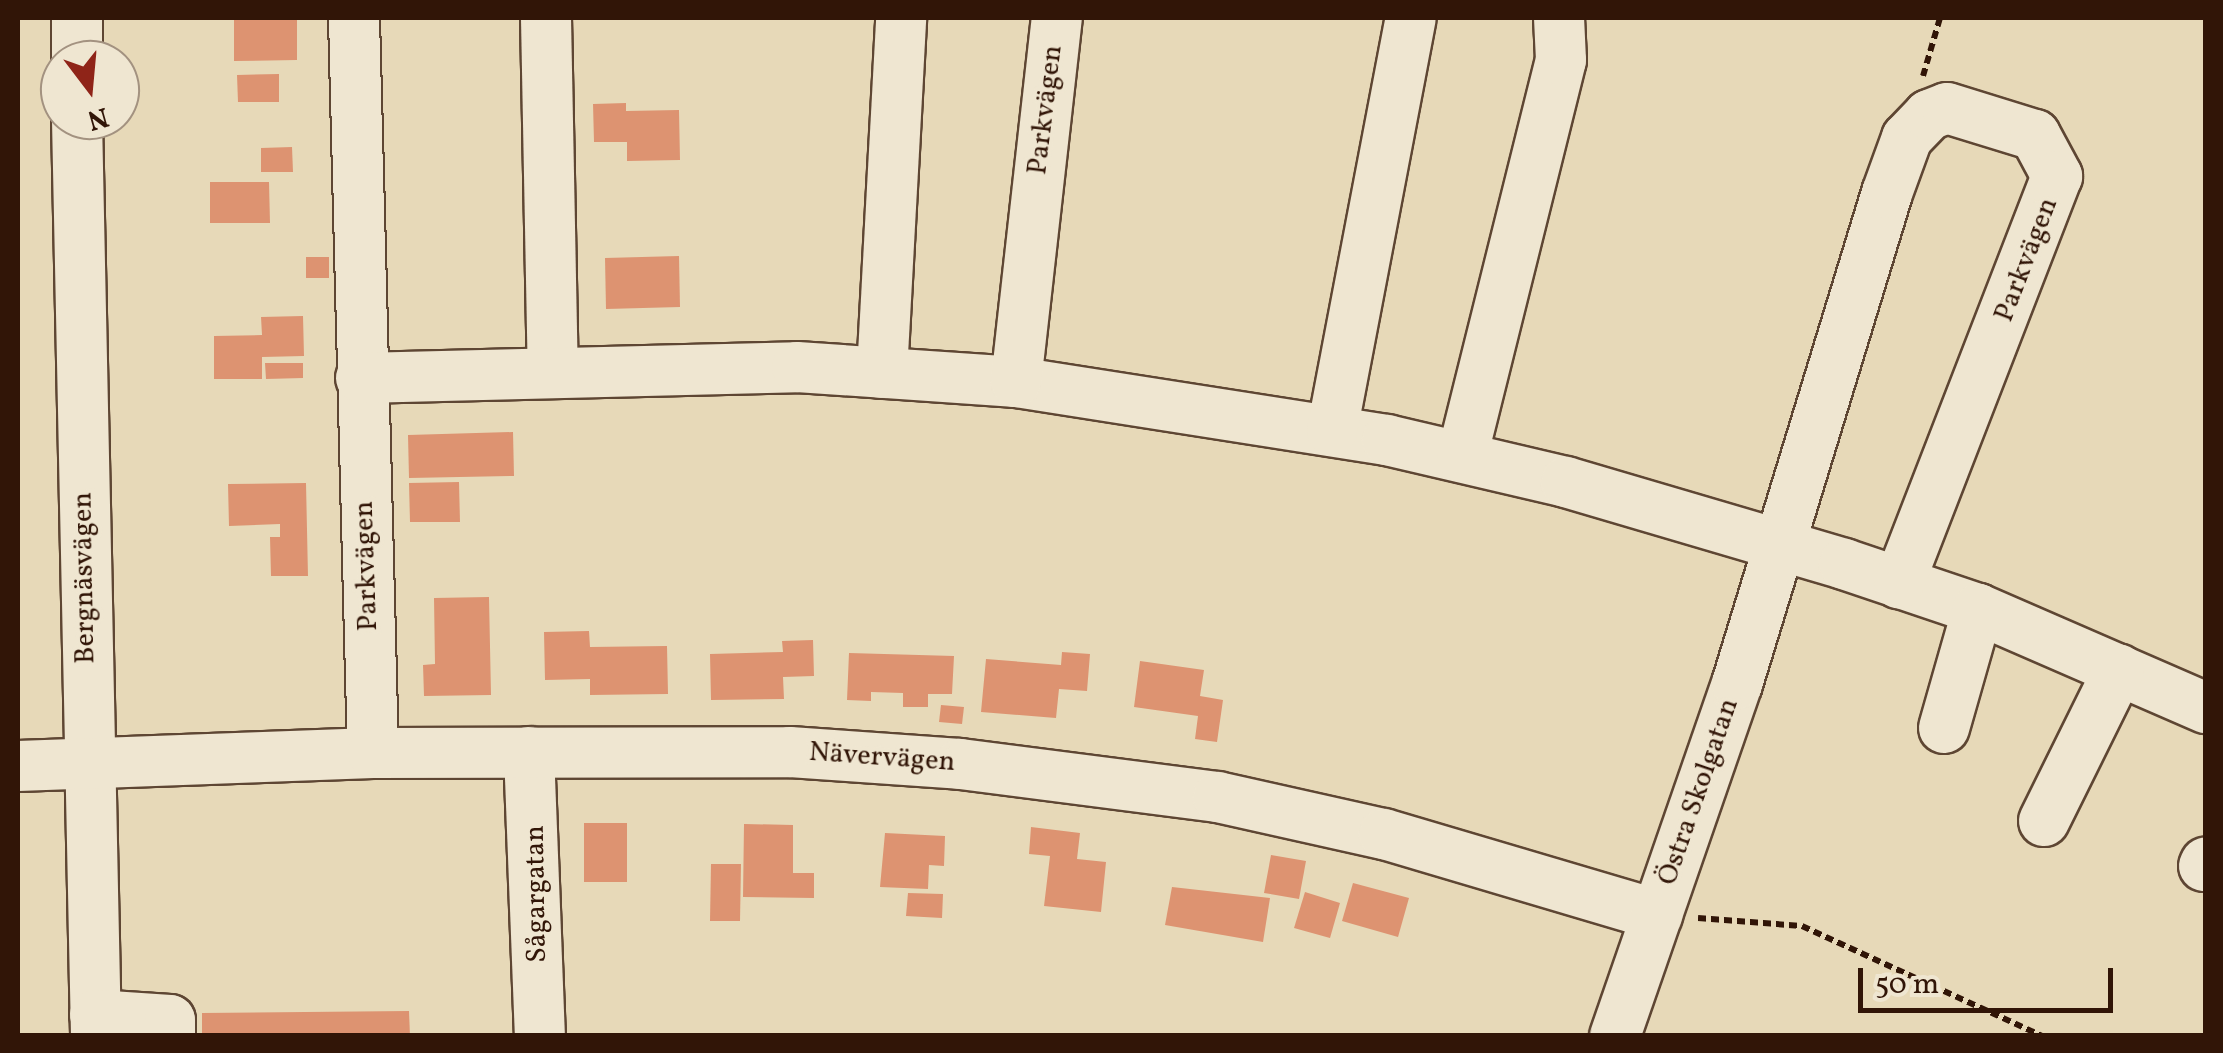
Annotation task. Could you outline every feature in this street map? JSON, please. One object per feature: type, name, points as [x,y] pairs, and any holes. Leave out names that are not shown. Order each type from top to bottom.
[{"type":"street","name":"Parkvägen","points":[[354,18],[374,754]]},
{"type":"street","points":[[546,18],[552,371]]},
{"type":"street","points":[[882,373],[900,18]]},
{"type":"street","name":"Parkvägen","points":[[1016,382],[1057,18]]},
{"type":"street","points":[[1332,431],[1410,18]]},
{"type":"street","points":[[1462,457],[1561,60],[1559,18]]},
{"type":"street","name":"Parkvägen","points":[[1898,583],[2057,176],[2035,135],[1947,108],[1929,115]]},
{"type":"street","points":[[1776,546],[1887,193],[1907,138],[1929,115]]},
{"type":"street","name":"Bergnäsvägen","points":[[78,140],[95,1025]]},
{"type":"street","points":[[362,378],[797,367],[1016,382],[1332,431],[1462,457],[1898,583],[1978,610],[2206,708]]},
{"type":"street","name":"Östra Skolgatan","points":[[1615,1036],[1776,546]]},
{"type":"street","points":[[1944,728],[1978,610]]},
{"type":"street","points":[[2044,821],[2119,669]]},
{"type":"street","name":"Sågargatan","points":[[530,752],[540,1036]]},
{"type":"street","name":"Nävervägen","points":[[18,766],[374,754],[790,752],[1118,780],[1384,834],[1657,915]]},
{"type":"street","points":[[95,1025],[170,1020],[170,1036]]},
{"type":"path","points":[[1929,115],[1920,86],[1940,18]]},
{"type":"path","points":[[1657,915],[1802,926],[2042,1036]]},
{"type":"building","points":[[234,18],[297,18],[297,60],[234,61]]},
{"type":"building","points":[[279,74],[279,102],[238,102],[237,75]]},
{"type":"building","points":[[626,103],[626,111],[679,110],[680,160],[627,161],[627,142],[594,142],[593,104]]},
{"type":"building","points":[[292,147],[293,172],[261,172],[261,148]]},
{"type":"building","points":[[210,182],[269,182],[270,223],[210,223]]},
{"type":"building","points":[[679,256],[680,307],[606,309],[605,258]]},
{"type":"building","points":[[306,257],[329,257],[329,278],[306,278]]},
{"type":"building","points":[[303,316],[304,356],[262,357],[262,379],[214,379],[214,336],[262,335],[261,317]]},
{"type":"building","points":[[265,363],[303,363],[303,378],[266,379]]},
{"type":"building","points":[[513,432],[514,476],[409,478],[408,435]]},
{"type":"building","points":[[459,482],[460,522],[410,522],[409,483]]},
{"type":"building","points":[[306,483],[308,576],[271,576],[270,537],[280,537],[280,524],[229,526],[228,484]]},
{"type":"building","points":[[489,597],[491,695],[424,696],[423,665],[435,664],[434,598]]},
{"type":"building","points":[[589,631],[590,647],[667,646],[668,694],[590,695],[590,679],[545,680],[544,632]]},
{"type":"building","points":[[813,640],[814,676],[783,677],[784,699],[711,700],[710,654],[783,652],[782,641]]},
{"type":"building","points":[[1062,652],[1090,654],[1087,691],[1059,689],[1056,718],[981,712],[986,659],[1061,665]]},
{"type":"building","points":[[849,653],[954,656],[952,694],[928,694],[928,707],[903,707],[903,693],[871,692],[871,701],[847,700]]},
{"type":"building","points":[[1140,661],[1204,670],[1200,696],[1223,700],[1217,742],[1195,739],[1198,716],[1134,707]]},
{"type":"building","points":[[941,705],[964,707],[962,724],[939,722]]},
{"type":"building","points":[[584,823],[627,823],[627,882],[584,882]]},
{"type":"building","points":[[744,824],[793,825],[793,873],[814,873],[814,898],[743,897]]},
{"type":"building","points":[[1031,827],[1080,833],[1077,859],[1106,862],[1101,912],[1044,906],[1050,856],[1029,854]]},
{"type":"building","points":[[885,833],[945,836],[944,866],[929,865],[928,889],[880,887]]},
{"type":"building","points":[[1271,855],[1306,861],[1299,899],[1264,893]]},
{"type":"building","points":[[711,864],[741,864],[740,921],[710,921]]},
{"type":"building","points":[[1353,883],[1409,898],[1398,937],[1342,921]]},
{"type":"building","points":[[1172,887],[1270,898],[1263,942],[1165,925]]},
{"type":"building","points":[[1305,892],[1340,903],[1330,938],[1294,928]]},
{"type":"building","points":[[908,893],[943,894],[942,918],[906,916]]},
{"type":"building","points":[[409,1011],[410,1036],[202,1036],[202,1013]]}]
